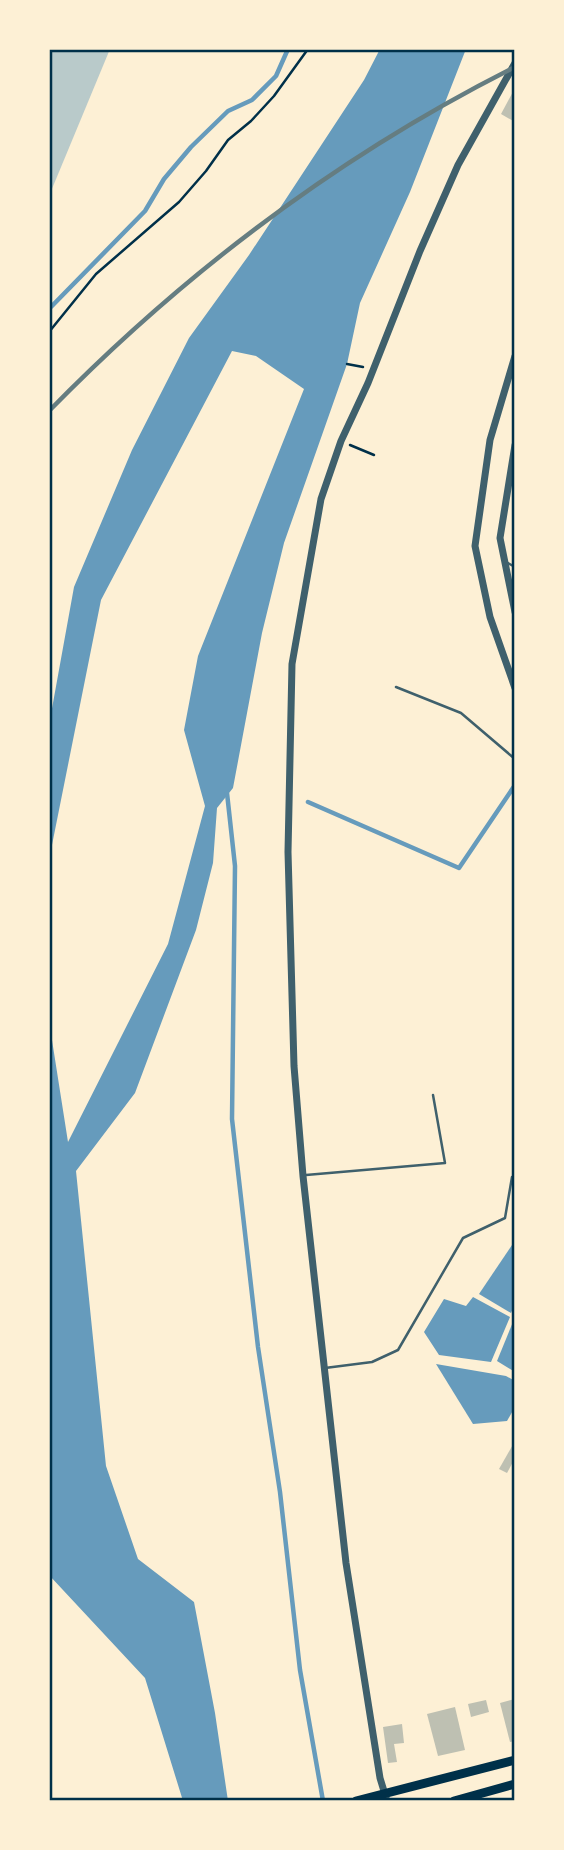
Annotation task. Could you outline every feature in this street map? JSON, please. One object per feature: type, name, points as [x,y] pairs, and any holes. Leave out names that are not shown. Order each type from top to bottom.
[{"type":"main road","points":[[356,1801],[386,1797],[515,1760]]},
{"type":"main road","points":[[454,1801],[515,1784]]},
{"type":"street","points":[[386,1797],[380,1778],[346,1563],[303,1176],[294,1066],[288,852],[292,664],[321,499],[341,441],[458,165],[515,63]]},
{"type":"street","points":[[515,356],[490,440],[475,546],[490,617],[515,688]]},
{"type":"street","points":[[515,445],[500,538],[515,612]]},
{"type":"lane","points":[[505,561],[515,567]]},
{"type":"lane","points":[[396,687],[461,713],[515,759]]},
{"type":"lane","points":[[303,1176],[445,1163],[433,1095]]},
{"type":"lane","points":[[325,1368],[372,1362],[398,1350],[463,1238],[505,1218],[512,1177]]},
{"type":"path","points":[[49,332],[96,274],[179,202],[206,172],[228,140],[251,121],[274,96],[308,49]]},
{"type":"path","points":[[347,364],[372,372]]},
{"type":"path","points":[[341,441],[374,455]]},
{"type":"shaded area","points":[[49,49],[110,49],[49,196]]},
{"type":"water","points":[[380,49],[466,49],[410,192],[360,303],[347,364],[284,543],[262,633],[233,788],[217,808],[213,863],[196,930],[135,1093],[76,1171],[106,1466],[138,1559],[194,1602],[215,1713],[228,1801],[183,1801],[145,1678],[49,1575],[49,1021],[68,1142],[168,944],[205,806],[184,730],[198,656],[304,389],[256,356],[232,351],[101,600],[49,860],[49,725],[74,587],[132,450],[189,338],[249,255],[364,80]]},
{"type":"water","points":[[514,1242],[515,1304],[511,1313],[479,1294]]},
{"type":"water","points":[[473,1297],[510,1317],[491,1362],[439,1355],[424,1332],[444,1299],[466,1306]]},
{"type":"water","points":[[515,1317],[515,1372],[497,1361]]},
{"type":"water","points":[[436,1364],[506,1376],[515,1381],[515,1407],[507,1421],[473,1424]]},
{"type":"building","points":[[515,88],[515,122],[501,114]]},
{"type":"building","points":[[515,1441],[515,1458],[507,1473],[499,1469]]},
{"type":"building","points":[[515,1699],[515,1741],[510,1742],[500,1703]]},
{"type":"building","points":[[486,1700],[489,1712],[471,1717],[468,1704]]},
{"type":"building","points":[[455,1707],[465,1750],[438,1756],[427,1714]]},
{"type":"building","points":[[402,1724],[404,1743],[394,1744],[397,1762],[388,1763],[383,1727]]},
{"type":"waterway","points":[[49,309],[145,211],[164,179],[191,147],[228,111],[252,100],[276,76],[288,49]]},
{"type":"waterway","points":[[308,802],[459,868],[515,785]]},
{"type":"waterway","points":[[227,793],[235,866],[232,1119],[258,1347],[280,1492],[300,1670],[323,1801]]},
{"type":"railway","points":[[49,411],[155,311],[268,220],[388,138],[515,67]]}]
